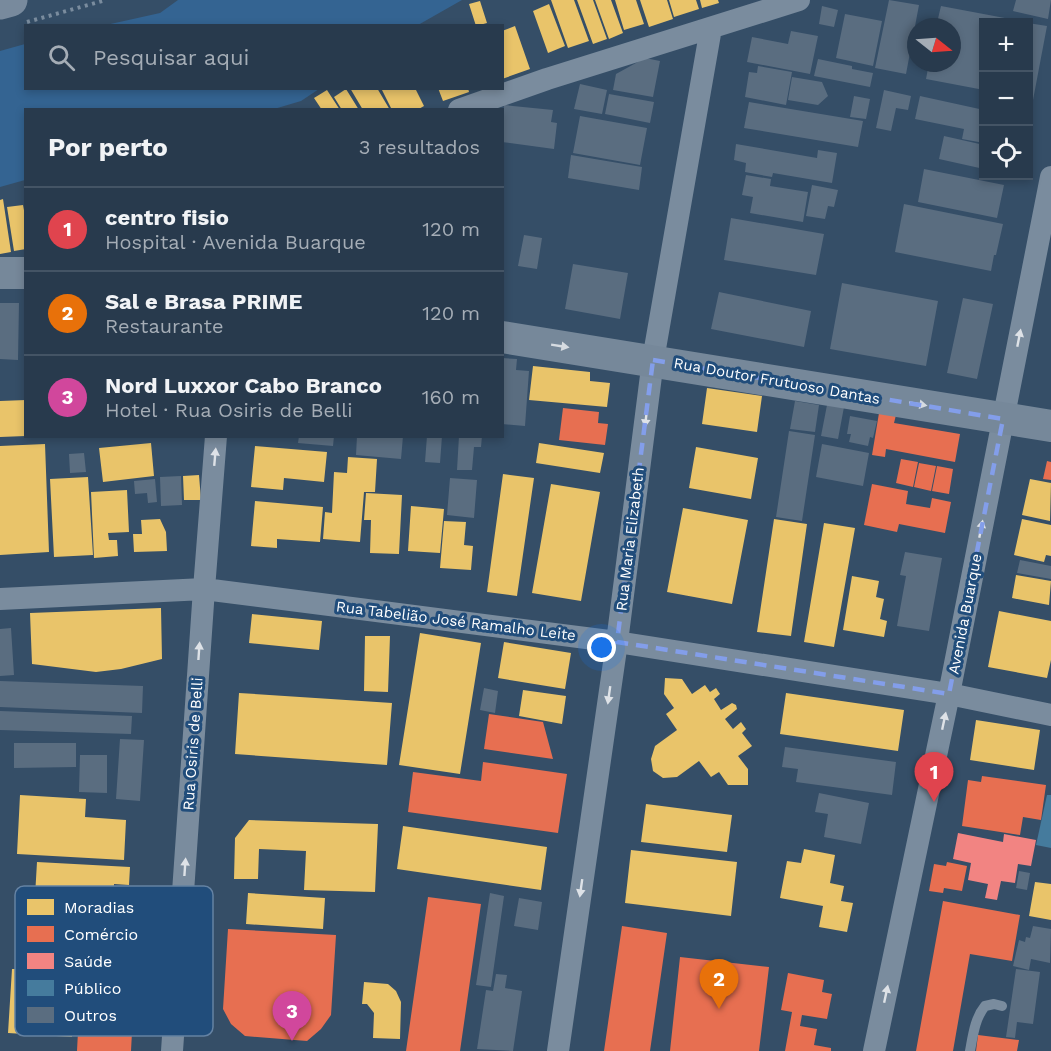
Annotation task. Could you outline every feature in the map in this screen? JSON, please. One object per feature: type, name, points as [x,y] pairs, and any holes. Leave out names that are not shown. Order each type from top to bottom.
[{"type":"main road","points":[[0,273],[24,273]]},
{"type":"main road","name":"Rua Doutor Frutuoso Dantas","points":[[504,337],[1051,426]]},
{"type":"street","points":[[465,108],[547,79],[799,0]]},
{"type":"street","name":"Rua Maria Elizabeth","points":[[558,1051],[617,642],[653,360],[711,27]]},
{"type":"street","name":"Avenida Buarque","points":[[874,1051],[950,694],[1051,177]]},
{"type":"street","name":"Rua Osiris de Belli","points":[[183,886],[216,438]]},
{"type":"street","name":"Rua Tabelião José Ramalho Leite","points":[[0,599],[204,589],[617,642],[950,694],[1051,715]]},
{"type":"street","name":"Rua Osiris de Belli","points":[[172,1051],[173,1036]]},
{"type":"lane","points":[[970,1051],[977,1017],[981,1011],[985,1006],[994,1004],[1002,1006]]},
{"type":"path","points":[[11,9],[105,0]]},
{"type":"highlighted area","points":[[653,360],[1003,419],[949,694],[617,642]]},
{"type":"shaded area","points":[[178,0],[462,0],[420,24],[110,24],[160,13]]},
{"type":"shaded area","points":[[24,44],[24,90],[318,90],[301,101],[277,108],[24,108],[24,180],[0,187],[0,51]]},
{"type":"building: Moradias","points":[[551,0],[574,0],[589,41],[568,48]]},
{"type":"building: Moradias","points":[[577,0],[593,0],[607,39],[593,44]]},
{"type":"building: Moradias","points":[[595,0],[611,0],[623,33],[609,39]]},
{"type":"building: Moradias","points":[[615,0],[636,0],[644,24],[624,30]]},
{"type":"building: Moradias","points":[[640,0],[667,0],[673,19],[649,27]]},
{"type":"building: Moradias","points":[[669,0],[696,0],[699,9],[674,17]]},
{"type":"building: Moradias","points":[[700,0],[718,0],[719,3],[702,8]]},
{"type":"building: Moradias","points":[[480,1],[487,23],[475,24],[469,4]]},
{"type":"building: Moradias","points":[[549,4],[565,46],[548,53],[533,11]]},
{"type":"building: Moradias","points":[[515,26],[530,69],[504,78],[504,30]]},
{"type":"building: Moradias","points":[[327,90],[339,108],[321,108],[314,98]]},
{"type":"building: Moradias","points":[[347,90],[358,108],[341,108],[334,97]]},
{"type":"building: Moradias","points":[[351,90],[378,90],[389,108],[362,108]]},
{"type":"building: Moradias","points":[[382,90],[416,90],[424,106],[420,108],[391,108]]},
{"type":"building: Moradias","points":[[439,90],[468,90],[469,92],[443,101]]},
{"type":"building: Moradias","points":[[3,199],[11,252],[0,254],[0,200]]},
{"type":"building: Moradias","points":[[23,205],[24,249],[14,251],[7,207]]},
{"type":"building: Moradias","points":[[533,366],[590,372],[590,381],[610,383],[607,407],[529,400]]},
{"type":"building: Moradias","points":[[707,388],[762,396],[757,432],[702,424]]},
{"type":"building: Moradias","points":[[24,400],[24,436],[0,437],[0,401]]},
{"type":"building: Moradias","points":[[151,443],[154,476],[103,482],[99,448]]},
{"type":"building: Moradias","points":[[539,443],[604,453],[600,473],[536,463]]},
{"type":"building: Moradias","points":[[45,444],[49,552],[0,555],[0,446]]},
{"type":"building: Moradias","points":[[255,446],[327,452],[324,482],[284,478],[283,490],[251,487]]},
{"type":"building: Moradias","points":[[696,447],[758,458],[751,499],[689,488]]},
{"type":"building: Moradias","points":[[348,457],[377,459],[375,492],[364,492],[360,542],[323,539],[325,512],[332,513],[334,472],[347,473]]},
{"type":"building: Moradias","points":[[503,474],[534,478],[517,596],[487,592]]},
{"type":"building: Moradias","points":[[199,475],[201,500],[184,500],[183,476]]},
{"type":"building: Moradias","points":[[88,477],[93,555],[54,557],[50,479]]},
{"type":"building: Moradias","points":[[1030,479],[1051,483],[1050,521],[1022,515]]},
{"type":"building: Moradias","points":[[551,484],[600,492],[581,601],[532,593]]},
{"type":"building: Moradias","points":[[127,490],[129,532],[108,533],[109,540],[117,540],[118,556],[94,558],[91,492]]},
{"type":"building: Moradias","points":[[366,493],[402,495],[399,554],[370,553],[371,520],[364,520]]},
{"type":"building: Moradias","points":[[255,501],[323,507],[320,542],[277,539],[277,548],[251,546]]},
{"type":"building: Moradias","points":[[411,506],[444,509],[440,553],[408,551]]},
{"type":"building: Moradias","points":[[683,508],[748,520],[732,604],[667,592]]},
{"type":"building: Moradias","points":[[160,519],[166,532],[167,551],[134,552],[133,534],[142,534],[141,520]]},
{"type":"building: Moradias","points":[[774,519],[807,524],[791,636],[757,632]]},
{"type":"building: Moradias","points":[[1022,519],[1051,525],[1051,556],[1046,555],[1044,562],[1014,555]]},
{"type":"building: Moradias","points":[[444,521],[466,522],[464,545],[473,546],[471,570],[440,568]]},
{"type":"building: Moradias","points":[[824,523],[855,528],[834,647],[804,642]]},
{"type":"building: Moradias","points":[[1016,575],[1051,581],[1049,605],[1012,598]]},
{"type":"building: Moradias","points":[[852,576],[879,581],[876,597],[884,599],[880,619],[887,621],[884,637],[843,630]]},
{"type":"building: Moradias","points":[[161,608],[162,659],[121,669],[96,672],[32,664],[30,613]]},
{"type":"building: Moradias","points":[[999,611],[1051,621],[1051,660],[1047,678],[988,667]]},
{"type":"building: Moradias","points":[[252,614],[322,621],[319,650],[249,643]]},
{"type":"building: Moradias","points":[[420,633],[481,643],[460,774],[399,765]]},
{"type":"building: Moradias","points":[[365,636],[390,636],[388,692],[364,691]]},
{"type":"building: Moradias","points":[[504,642],[571,653],[565,689],[498,678]]},
{"type":"building: Moradias","points":[[665,678],[682,679],[692,694],[705,685],[710,692],[716,688],[720,694],[714,699],[721,710],[732,703],[736,705],[737,709],[725,719],[733,729],[741,722],[746,729],[742,733],[752,746],[738,756],[748,769],[748,785],[728,785],[719,772],[711,777],[699,761],[677,777],[663,778],[653,771],[651,759],[655,746],[677,730],[666,714],[674,708],[664,694]]},
{"type":"building: Moradias","points":[[523,690],[566,696],[562,724],[519,716]]},
{"type":"building: Moradias","points":[[239,693],[392,703],[387,765],[235,754]]},
{"type":"building: Moradias","points":[[786,693],[904,710],[898,751],[780,734]]},
{"type":"building: Moradias","points":[[976,720],[1040,730],[1034,770],[970,760]]},
{"type":"building: Moradias","points":[[20,795],[86,799],[85,817],[126,820],[124,860],[17,854]]},
{"type":"building: Moradias","points":[[646,804],[732,815],[727,852],[641,842]]},
{"type":"building: Moradias","points":[[249,820],[378,824],[375,892],[304,890],[306,851],[259,849],[258,879],[234,879],[235,838]]},
{"type":"building: Moradias","points":[[403,826],[547,847],[541,890],[397,869]]},
{"type":"building: Moradias","points":[[804,849],[835,855],[830,883],[844,886],[841,901],[853,903],[847,932],[819,927],[823,906],[780,898],[787,861],[801,863]]},
{"type":"building: Moradias","points":[[631,850],[737,862],[731,916],[625,903]]},
{"type":"building: Moradias","points":[[37,862],[130,867],[129,885],[36,886]]},
{"type":"building: Moradias","points":[[1035,882],[1051,884],[1051,920],[1029,916]]},
{"type":"building: Moradias","points":[[248,893],[325,898],[323,929],[246,924]]},
{"type":"building: Moradias","points":[[12,969],[15,969],[15,1033],[8,1033]]},
{"type":"building: Moradias","points":[[364,982],[388,984],[396,991],[401,1002],[400,1039],[373,1038],[374,1013],[367,1004],[362,1004]]},
{"type":"building: Comércio","points":[[563,408],[599,412],[598,423],[608,424],[605,445],[559,440]]},
{"type":"building: Comércio","points":[[879,413],[896,415],[894,423],[960,434],[955,462],[886,449],[885,457],[872,455]]},
{"type":"building: Comércio","points":[[901,459],[918,462],[913,487],[896,483]]},
{"type":"building: Comércio","points":[[1047,461],[1051,462],[1051,480],[1043,479]]},
{"type":"building: Comércio","points":[[919,463],[936,466],[931,491],[914,487]]},
{"type":"building: Comércio","points":[[937,466],[953,469],[949,494],[932,491]]},
{"type":"building: Comércio","points":[[872,484],[908,491],[906,504],[930,508],[932,498],[951,502],[945,533],[899,524],[897,532],[864,525]]},
{"type":"building: Comércio","points":[[489,714],[543,722],[553,759],[484,749]]},
{"type":"building: Comércio","points":[[483,762],[567,774],[558,833],[408,812],[413,772],[481,781]]},
{"type":"building: Comércio","points":[[982,776],[1046,785],[1041,820],[1023,817],[1020,835],[962,826],[968,780],[981,782]]},
{"type":"building: Comércio","points":[[947,862],[967,866],[962,891],[944,888],[943,893],[929,891],[934,864],[946,866]]},
{"type":"building: Comércio","points":[[428,897],[481,904],[460,1051],[406,1051]]},
{"type":"building: Comércio","points":[[943,901],[1020,915],[1012,961],[970,954],[953,1051],[916,1051]]},
{"type":"building: Comércio","points":[[622,926],[667,933],[650,1051],[604,1051]]},
{"type":"building: Comércio","points":[[228,929],[336,935],[331,1015],[321,1029],[307,1041],[245,1036],[231,1024],[223,1009]]},
{"type":"building: Comércio","points":[[680,957],[769,967],[759,1051],[670,1051]]},
{"type":"building: Comércio","points":[[788,973],[824,980],[822,992],[832,994],[827,1019],[802,1015],[800,1026],[817,1029],[814,1045],[831,1048],[831,1051],[785,1051],[792,1012],[781,1010]]},
{"type":"building: Comércio","points":[[978,1035],[1019,1040],[1017,1051],[976,1051]]},
{"type":"building: Comércio","points":[[78,1036],[132,1036],[131,1051],[77,1051]]},
{"type":"building: Saúde","points":[[958,833],[1003,842],[1004,834],[1036,840],[1031,866],[1018,864],[1015,883],[1001,881],[997,900],[985,898],[988,884],[968,880],[971,863],[953,859]]},
{"type":"building: Público","points":[[1047,795],[1051,795],[1051,848],[1036,845]]},
{"type":"building: Outros","points":[[889,0],[919,5],[917,18],[907,18],[906,74],[875,68]]},
{"type":"building: Outros","points":[[1016,0],[1051,0],[1048,19],[1013,11]]},
{"type":"building: Outros","points":[[822,6],[838,10],[834,27],[819,24]]},
{"type":"building: Outros","points":[[941,6],[1005,18],[979,18],[979,89],[926,79],[927,72],[961,72],[961,18],[938,18]]},
{"type":"building: Outros","points":[[845,14],[882,21],[873,66],[836,58]]},
{"type":"building: Outros","points":[[1033,24],[1047,26],[1033,100]]},
{"type":"building: Outros","points":[[791,31],[818,36],[810,74],[747,62],[752,37],[788,44]]},
{"type":"building: Outros","points":[[645,58],[660,61],[653,97],[613,90],[616,74]]},
{"type":"building: Outros","points":[[818,59],[873,73],[870,87],[814,76]]},
{"type":"building: Outros","points":[[758,66],[792,72],[786,105],[745,97],[749,72],[757,73]]},
{"type":"building: Outros","points":[[792,77],[822,82],[828,96],[818,105],[788,100]]},
{"type":"building: Outros","points":[[580,84],[607,90],[602,114],[574,109]]},
{"type":"building: Outros","points":[[884,90],[911,96],[908,110],[896,108],[891,131],[876,128]]},
{"type":"building: Outros","points":[[609,94],[654,102],[650,123],[605,114]]},
{"type":"building: Outros","points":[[854,96],[870,99],[866,119],[850,117]]},
{"type":"building: Outros","points":[[920,96],[979,109],[979,142],[962,139],[964,129],[915,119]]},
{"type":"building: Outros","points":[[749,102],[863,121],[858,147],[744,128]]},
{"type":"building: Outros","points":[[504,105],[553,110],[551,122],[557,123],[554,149],[504,142]]},
{"type":"building: Outros","points":[[580,116],[647,128],[640,165],[573,153]]},
{"type":"building: Outros","points":[[944,136],[979,144],[979,168],[939,159]]},
{"type":"building: Outros","points":[[736,144],[817,158],[818,150],[837,153],[832,183],[773,173],[772,177],[745,172],[746,163],[734,160]]},
{"type":"building: Outros","points":[[571,155],[642,167],[639,190],[568,178]]},
{"type":"building: Outros","points":[[924,169],[1004,185],[997,218],[918,202]]},
{"type":"building: Outros","points":[[746,175],[771,179],[770,186],[808,192],[803,222],[750,213],[753,197],[742,195]]},
{"type":"building: Outros","points":[[812,185],[838,190],[834,207],[828,206],[825,219],[806,216]]},
{"type":"building: Outros","points":[[904,204],[1003,224],[991,271],[895,252]]},
{"type":"building: Outros","points":[[731,218],[824,234],[816,275],[724,260]]},
{"type":"building: Outros","points":[[524,235],[542,238],[537,269],[518,266]]},
{"type":"building: Outros","points":[[573,264],[628,273],[620,319],[565,309]]},
{"type":"building: Outros","points":[[842,283],[938,301],[926,366],[830,349]]},
{"type":"building: Outros","points":[[719,292],[811,311],[804,347],[711,329]]},
{"type":"building: Outros","points":[[963,298],[993,304],[977,379],[947,373]]},
{"type":"building: Outros","points":[[0,303],[19,303],[18,360],[0,359]]},
{"type":"building: Outros","points":[[504,358],[517,359],[516,370],[529,371],[525,426],[504,424]]},
{"type":"building: Outros","points":[[795,401],[819,405],[815,432],[790,429]]},
{"type":"building: Outros","points":[[827,405],[844,407],[838,439],[821,436]]},
{"type":"building: Outros","points":[[850,416],[877,421],[873,438],[870,437],[868,446],[849,442],[851,434],[847,434]]},
{"type":"building: Outros","points":[[789,431],[815,435],[802,521],[776,517]]},
{"type":"building: Outros","points":[[299,438],[334,438],[333,446],[298,443]]},
{"type":"building: Outros","points":[[357,438],[403,438],[401,459],[356,455]]},
{"type":"building: Outros","points":[[427,438],[442,438],[440,463],[425,462]]},
{"type":"building: Outros","points":[[459,438],[482,438],[481,447],[474,447],[472,470],[457,470]]},
{"type":"building: Outros","points":[[822,444],[869,453],[863,486],[816,477]]},
{"type":"building: Outros","points":[[84,453],[86,472],[70,473],[69,454]]},
{"type":"building: Outros","points":[[181,476],[182,505],[161,506],[160,477]]},
{"type":"building: Outros","points":[[450,478],[477,480],[474,518],[447,515]]},
{"type":"building: Outros","points":[[155,479],[157,502],[148,503],[147,493],[135,494],[134,481]]},
{"type":"building: Outros","points":[[905,552],[942,558],[929,631],[897,626],[906,576],[900,575]]},
{"type":"building: Outros","points":[[1020,560],[1051,566],[1051,579],[1017,573]]},
{"type":"building: Outros","points":[[11,628],[14,675],[0,676],[0,629]]},
{"type":"building: Outros","points":[[0,681],[143,686],[142,713],[0,707]]},
{"type":"building: Outros","points":[[484,688],[498,691],[495,713],[480,710]]},
{"type":"building: Outros","points":[[0,711],[132,716],[131,734],[0,730]]},
{"type":"building: Outros","points":[[120,739],[144,740],[140,801],[116,799]]},
{"type":"building: Outros","points":[[14,743],[76,743],[76,767],[14,768]]},
{"type":"building: Outros","points":[[785,747],[896,762],[892,795],[796,782],[798,769],[782,767]]},
{"type":"building: Outros","points":[[80,755],[107,755],[107,793],[79,792]]},
{"type":"building: Outros","points":[[819,793],[869,803],[861,844],[824,837],[828,814],[815,812]]},
{"type":"building: Outros","points":[[1019,871],[1030,873],[1027,890],[1016,888]]},
{"type":"building: Outros","points":[[490,893],[504,896],[491,987],[476,985]]},
{"type":"building: Outros","points":[[519,898],[542,902],[538,930],[514,926]]},
{"type":"building: Outros","points":[[1033,926],[1051,929],[1050,963],[1031,959],[1029,970],[1013,966],[1019,940],[1025,942],[1026,937],[1030,938]]},
{"type":"building: Outros","points":[[1016,969],[1040,972],[1033,1024],[1017,1022],[1015,1038],[1006,1037]]},
{"type":"building: Outros","points":[[496,974],[507,975],[505,988],[522,991],[513,1051],[477,1049],[486,990],[493,991]]},
{"type":"place","name":"centro fisio","points":[[934,802]]},
{"type":"place","name":"Sal e Brasa PRIME","points":[[719,1009]]},
{"type":"place","name":"Nord Luxxor Cabo Branco","points":[[292,1041]]}]
